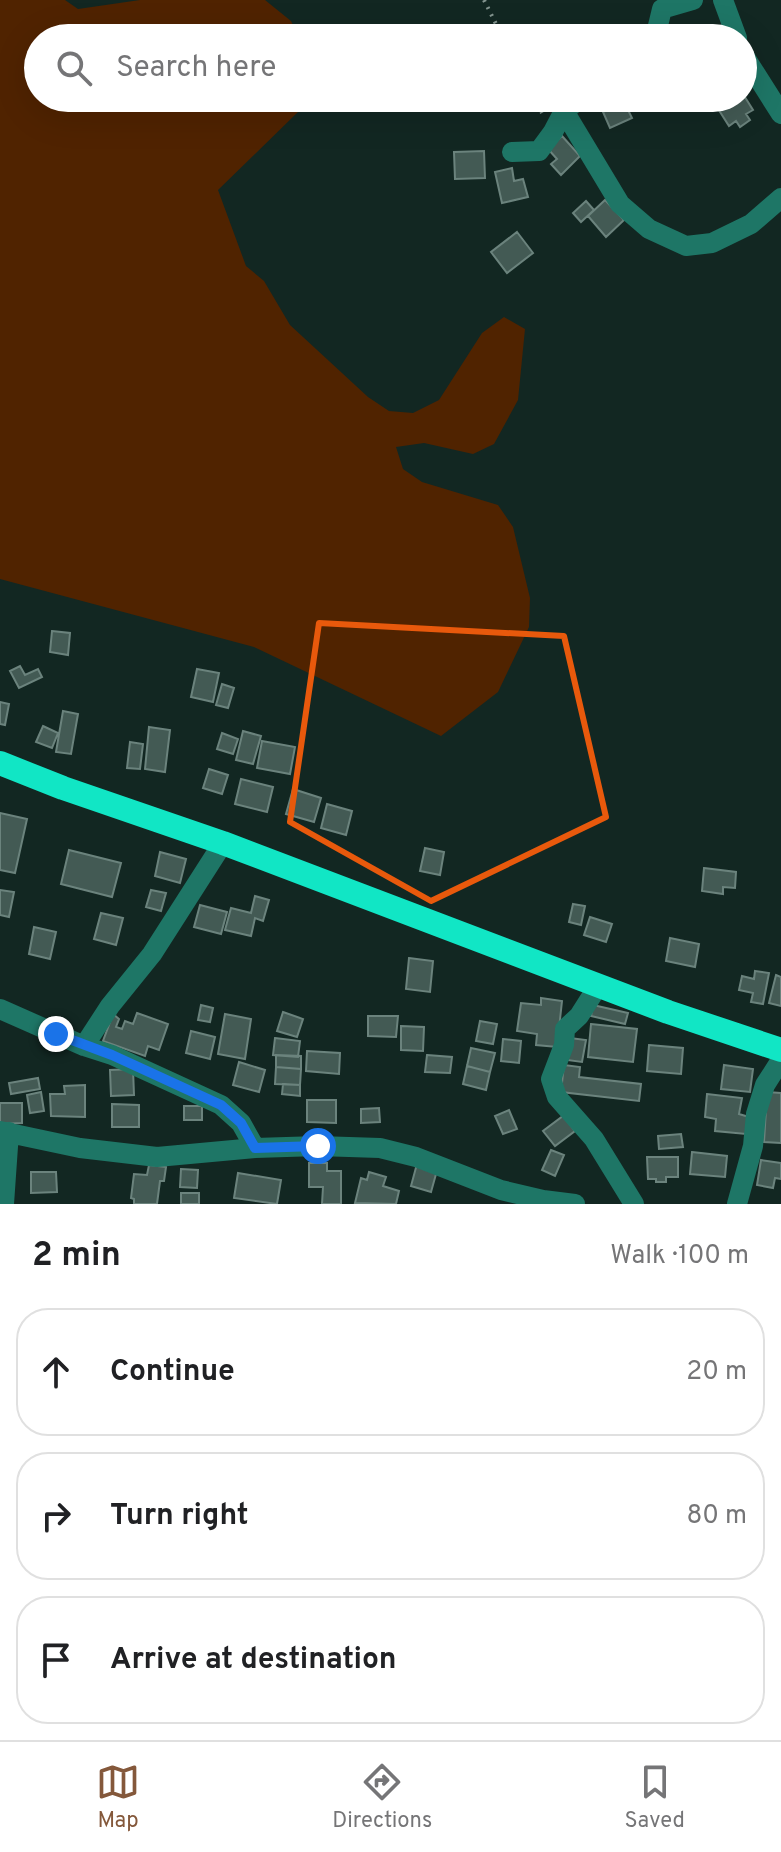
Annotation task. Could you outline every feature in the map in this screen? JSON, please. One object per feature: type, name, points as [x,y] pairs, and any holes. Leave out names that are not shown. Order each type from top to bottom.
[{"type":"highway","points":[[0,763],[223,843],[598,986],[781,1050]]},
{"type":"street","points":[[658,24],[662,9],[693,0]]},
{"type":"street","points":[[723,0],[732,24]]},
{"type":"street","points":[[757,76],[781,114]]},
{"type":"street","points":[[512,152],[539,151],[563,112]]},
{"type":"street","points":[[565,112],[620,204],[649,229],[686,246],[712,243],[751,224],[781,198]]},
{"type":"street","points":[[84,1046],[110,1006],[152,954],[223,843]]},
{"type":"street","points":[[598,986],[579,1016],[565,1029],[564,1045],[551,1079],[557,1097],[594,1139],[634,1204]]},
{"type":"street","points":[[0,1009],[112,1055],[221,1105],[241,1123],[255,1148]]},
{"type":"street","points":[[737,1204],[753,1146],[756,1114],[765,1085],[781,1060]]},
{"type":"street","points":[[4,1204],[5,1131],[80,1148],[157,1157],[255,1148],[380,1148],[416,1157],[501,1190],[575,1204]]},
{"type":"path","points":[[484,0],[496,24]]},
{"type":"highlighted area","points":[[319,623],[564,636],[606,817],[431,901],[290,822]]},
{"type":"shaded area","points":[[0,0],[65,0],[78,9],[140,0],[265,0],[292,24],[24,24],[24,112],[298,112],[218,190],[246,266],[264,281],[290,325],[368,397],[389,411],[413,413],[439,400],[482,333],[504,317],[525,329],[518,400],[494,444],[473,454],[424,443],[396,447],[403,469],[422,482],[498,505],[513,527],[530,598],[529,627],[498,692],[441,736],[254,647],[0,579]]},
{"type":"building","points":[[603,112],[629,112],[632,118],[610,128]]},
{"type":"building","points":[[720,112],[750,112],[746,114],[750,120],[740,127],[736,121],[729,126]]},
{"type":"building","points":[[562,136],[580,156],[561,175],[551,164],[557,159],[548,149]]},
{"type":"building","points":[[484,151],[485,178],[455,179],[454,152]]},
{"type":"building","points":[[512,168],[514,181],[523,179],[528,197],[502,203],[495,172]]},
{"type":"building","points":[[605,200],[624,220],[606,237],[588,216]]},
{"type":"building","points":[[586,201],[594,210],[581,222],[573,213]]},
{"type":"building","points":[[517,232],[533,253],[507,273],[491,252]]},
{"type":"building","points":[[52,631],[70,633],[68,655],[50,652]]},
{"type":"building","points":[[20,666],[25,675],[38,669],[42,677],[19,688],[10,671]]},
{"type":"building","points":[[197,669],[219,673],[213,702],[191,697]]},
{"type":"building","points":[[222,684],[234,688],[228,708],[216,705]]},
{"type":"building","points":[[0,702],[9,704],[5,725],[0,724]]},
{"type":"building","points":[[63,711],[78,714],[71,754],[56,752]]},
{"type":"building","points":[[43,726],[58,733],[52,748],[36,742]]},
{"type":"building","points":[[149,727],[170,730],[165,772],[145,769]]},
{"type":"building","points":[[243,731],[261,736],[253,764],[236,760]]},
{"type":"building","points":[[222,733],[238,739],[233,754],[217,749]]},
{"type":"building","points":[[262,741],[295,747],[290,774],[257,768]]},
{"type":"building","points":[[130,742],[143,744],[140,769],[127,768]]},
{"type":"building","points":[[209,769],[228,775],[222,794],[203,788]]},
{"type":"building","points":[[241,779],[273,787],[267,812],[235,804]]},
{"type":"building","points":[[293,789],[321,798],[314,822],[286,814]]},
{"type":"building","points":[[327,804],[352,811],[346,835],[321,828]]},
{"type":"building","points":[[0,813],[27,819],[15,873],[0,870]]},
{"type":"building","points":[[425,848],[444,852],[440,875],[420,871]]},
{"type":"building","points":[[69,850],[121,863],[112,897],[61,884]]},
{"type":"building","points":[[160,852],[186,859],[180,883],[155,876]]},
{"type":"building","points":[[704,868],[736,872],[735,888],[723,887],[723,894],[702,891]]},
{"type":"building","points":[[0,890],[14,892],[9,917],[0,915]]},
{"type":"building","points":[[151,890],[166,893],[161,911],[146,907]]},
{"type":"building","points":[[255,896],[269,900],[263,921],[255,918],[251,936],[225,930],[231,908],[251,913]]},
{"type":"building","points":[[573,904],[585,906],[581,925],[569,922]]},
{"type":"building","points":[[200,905],[227,912],[221,934],[194,927]]},
{"type":"building","points":[[101,913],[123,918],[116,945],[94,939]]},
{"type":"building","points":[[590,917],[612,924],[606,942],[584,935]]},
{"type":"building","points":[[34,927],[56,932],[50,959],[29,954]]},
{"type":"building","points":[[670,938],[699,944],[695,967],[666,961]]},
{"type":"building","points":[[409,958],[433,961],[430,992],[406,989]]},
{"type":"building","points":[[755,971],[769,973],[763,1004],[751,1002],[753,993],[739,990],[742,976],[754,979]]},
{"type":"building","points":[[776,975],[781,977],[781,1006],[769,1003]]},
{"type":"building","points":[[541,998],[562,1001],[557,1047],[536,1045],[537,1034],[517,1031],[521,1003],[541,1005]]},
{"type":"building","points":[[201,1005],[213,1008],[210,1022],[198,1020]]},
{"type":"building","points":[[593,1005],[628,1013],[625,1024],[591,1016]]},
{"type":"building","points":[[283,1012],[303,1019],[297,1037],[277,1031]]},
{"type":"building","points":[[137,1013],[168,1024],[159,1050],[148,1046],[145,1056],[103,1041],[113,1014],[119,1019],[116,1027],[122,1029],[125,1021],[133,1024]]},
{"type":"building","points":[[225,1014],[251,1019],[245,1059],[218,1054]]},
{"type":"building","points":[[368,1016],[398,1016],[396,1037],[368,1036]]},
{"type":"building","points":[[480,1021],[497,1024],[493,1044],[476,1041]]},
{"type":"building","points":[[591,1024],[637,1029],[633,1062],[588,1057]]},
{"type":"building","points":[[401,1026],[424,1027],[423,1051],[401,1050]]},
{"type":"building","points":[[191,1031],[215,1037],[210,1059],[186,1053]]},
{"type":"building","points":[[275,1038],[300,1041],[298,1057],[273,1055]]},
{"type":"building","points":[[570,1038],[586,1040],[582,1062],[567,1060]]},
{"type":"building","points":[[503,1039],[521,1041],[519,1063],[501,1061]]},
{"type":"building","points":[[649,1045],[683,1048],[681,1074],[647,1071]]},
{"type":"building","points":[[471,1048],[495,1053],[490,1072],[467,1066]]},
{"type":"building","points":[[307,1051],[340,1053],[339,1074],[306,1071]]},
{"type":"building","points":[[276,1055],[301,1056],[301,1069],[276,1067]]},
{"type":"building","points":[[427,1055],[452,1057],[450,1073],[425,1072]]},
{"type":"building","points":[[239,1062],[265,1070],[259,1092],[233,1085]]},
{"type":"building","points":[[564,1065],[580,1067],[579,1077],[641,1084],[639,1101],[561,1092]]},
{"type":"building","points":[[724,1065],[753,1069],[750,1092],[721,1089]]},
{"type":"building","points":[[467,1066],[490,1072],[486,1090],[463,1084]]},
{"type":"building","points":[[276,1067],[301,1069],[300,1085],[275,1084]]},
{"type":"building","points":[[133,1069],[134,1095],[111,1096],[110,1070]]},
{"type":"building","points":[[38,1078],[40,1089],[11,1094],[9,1083]]},
{"type":"building","points":[[283,1084],[300,1085],[300,1096],[282,1094]]},
{"type":"building","points":[[85,1085],[85,1117],[51,1116],[50,1094],[65,1094],[64,1086]]},
{"type":"building","points":[[41,1092],[44,1111],[30,1113],[27,1095]]},
{"type":"building","points":[[767,1092],[781,1093],[781,1143],[764,1142]]},
{"type":"building","points":[[707,1094],[742,1098],[739,1114],[749,1117],[746,1134],[715,1131],[716,1119],[705,1117]]},
{"type":"building","points":[[307,1100],[336,1100],[336,1123],[307,1122]]},
{"type":"building","points":[[0,1103],[22,1103],[22,1123],[0,1124]]},
{"type":"building","points":[[112,1104],[139,1105],[139,1127],[112,1127]]},
{"type":"building","points":[[184,1106],[202,1106],[202,1120],[184,1120]]},
{"type":"building","points":[[379,1108],[380,1122],[361,1123],[361,1109]]},
{"type":"building","points":[[509,1110],[517,1129],[503,1134],[495,1116]]},
{"type":"building","points":[[563,1116],[575,1131],[555,1146],[543,1131]]},
{"type":"building","points":[[681,1134],[683,1147],[659,1149],[658,1136]]},
{"type":"building","points":[[551,1150],[564,1155],[555,1176],[542,1170]]},
{"type":"building","points":[[692,1152],[727,1156],[725,1177],[690,1174]]},
{"type":"building","points":[[647,1157],[678,1157],[678,1177],[666,1177],[666,1182],[648,1179]]},
{"type":"building","points":[[418,1160],[438,1167],[431,1192],[411,1186]]},
{"type":"building","points":[[761,1160],[781,1163],[781,1179],[775,1178],[773,1188],[757,1185]]},
{"type":"building","points":[[309,1163],[327,1163],[327,1171],[341,1171],[341,1204],[322,1204],[323,1187],[309,1187]]},
{"type":"building","points":[[149,1165],[166,1167],[164,1181],[160,1181],[157,1204],[134,1204],[131,1198],[134,1174],[147,1175]]},
{"type":"building","points":[[181,1169],[198,1170],[197,1188],[180,1187]]},
{"type":"building","points":[[31,1172],[56,1172],[57,1192],[31,1193]]},
{"type":"building","points":[[369,1172],[386,1177],[383,1186],[399,1191],[396,1204],[355,1203],[361,1178],[367,1180]]},
{"type":"building","points":[[238,1173],[281,1180],[277,1204],[234,1198]]},
{"type":"building","points":[[181,1193],[199,1193],[199,1204],[181,1204]]},
{"type":"route","points":[[56,1034],[112,1055],[221,1105],[241,1123],[255,1148],[318,1146]]}]
